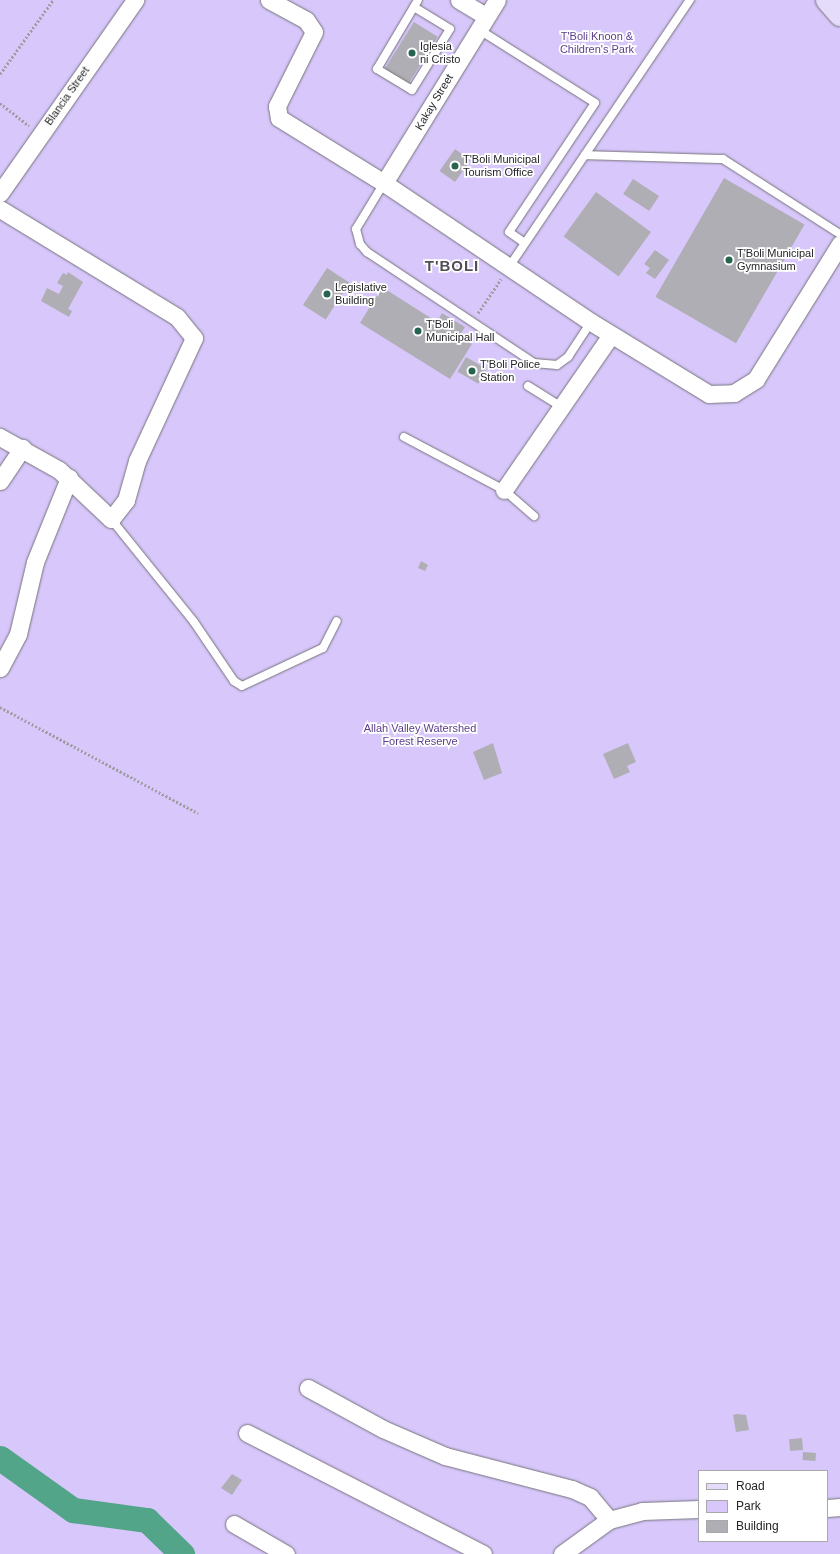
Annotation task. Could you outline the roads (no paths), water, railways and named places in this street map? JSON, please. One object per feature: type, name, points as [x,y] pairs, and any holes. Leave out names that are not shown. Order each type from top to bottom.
[{"type":"street","name":"Blancia Street","points":[[0,193],[135,0]]},
{"type":"street","points":[[269,0],[306,20],[314,32],[277,106],[279,118],[384,183],[611,335],[708,394],[734,393],[747,387],[765,368],[840,244]]},
{"type":"street","points":[[459,0],[482,23]]},
{"type":"street","name":"Kakay Street","points":[[384,183],[496,0]]},
{"type":"street","points":[[0,209],[177,317],[194,338],[137,460],[126,500],[111,519],[69,478],[22,448],[0,437]]},
{"type":"street","points":[[504,490],[611,335]]},
{"type":"street","points":[[0,481],[22,448]]},
{"type":"street","points":[[0,668],[18,634],[35,562],[69,478]]},
{"type":"street","points":[[308,1388],[383,1429],[445,1456],[572,1489],[590,1497],[609,1520]]},
{"type":"street","points":[[247,1433],[483,1554]]},
{"type":"street","points":[[828,1508],[840,1507]]},
{"type":"street","points":[[562,1554],[609,1520],[642,1511],[698,1509]]},
{"type":"street","points":[[234,1524],[286,1554]]},
{"type":"lane","points":[[509,267],[690,0]]},
{"type":"lane","points":[[416,3],[450,29],[412,90],[377,68],[416,3]]},
{"type":"lane","points":[[482,23],[595,102],[509,232],[525,244]]},
{"type":"lane","points":[[585,155],[723,159],[840,234]]},
{"type":"lane","points":[[384,183],[356,229],[360,244],[472,322],[534,363],[547,366],[557,365],[568,357],[591,322]]},
{"type":"lane","points":[[528,386],[561,407]]},
{"type":"lane","points":[[404,437],[504,490],[534,516]]},
{"type":"lane","points":[[111,519],[194,622],[234,681],[242,686],[323,648],[337,621]]},
{"type":"waterway","points":[[0,1458],[73,1510],[147,1520],[182,1554]]},
{"type":"place","name":"Iglesia ni Cristo","points":[[412,53]]},
{"type":"place","name":"T'Boli Municipal Tourism Office","points":[[455,166]]},
{"type":"place","name":"T'Boli Municipal Gymnasium","points":[[729,260]]},
{"type":"place","name":"Legislative Building","points":[[327,294]]},
{"type":"place","name":"T'Boli Municipal Hall","points":[[418,331]]},
{"type":"place","name":"T'Boli Police Station","points":[[472,371]]},
{"type":"district","name":"T'BOLI","points":[[452,266]]},
{"type":"park label","name":"T'Boli Knoon & Children's Park","points":[[597,43]]},
{"type":"park label","name":"Allah Valley Watershed Forest Reserve","points":[[420,735]]}]
